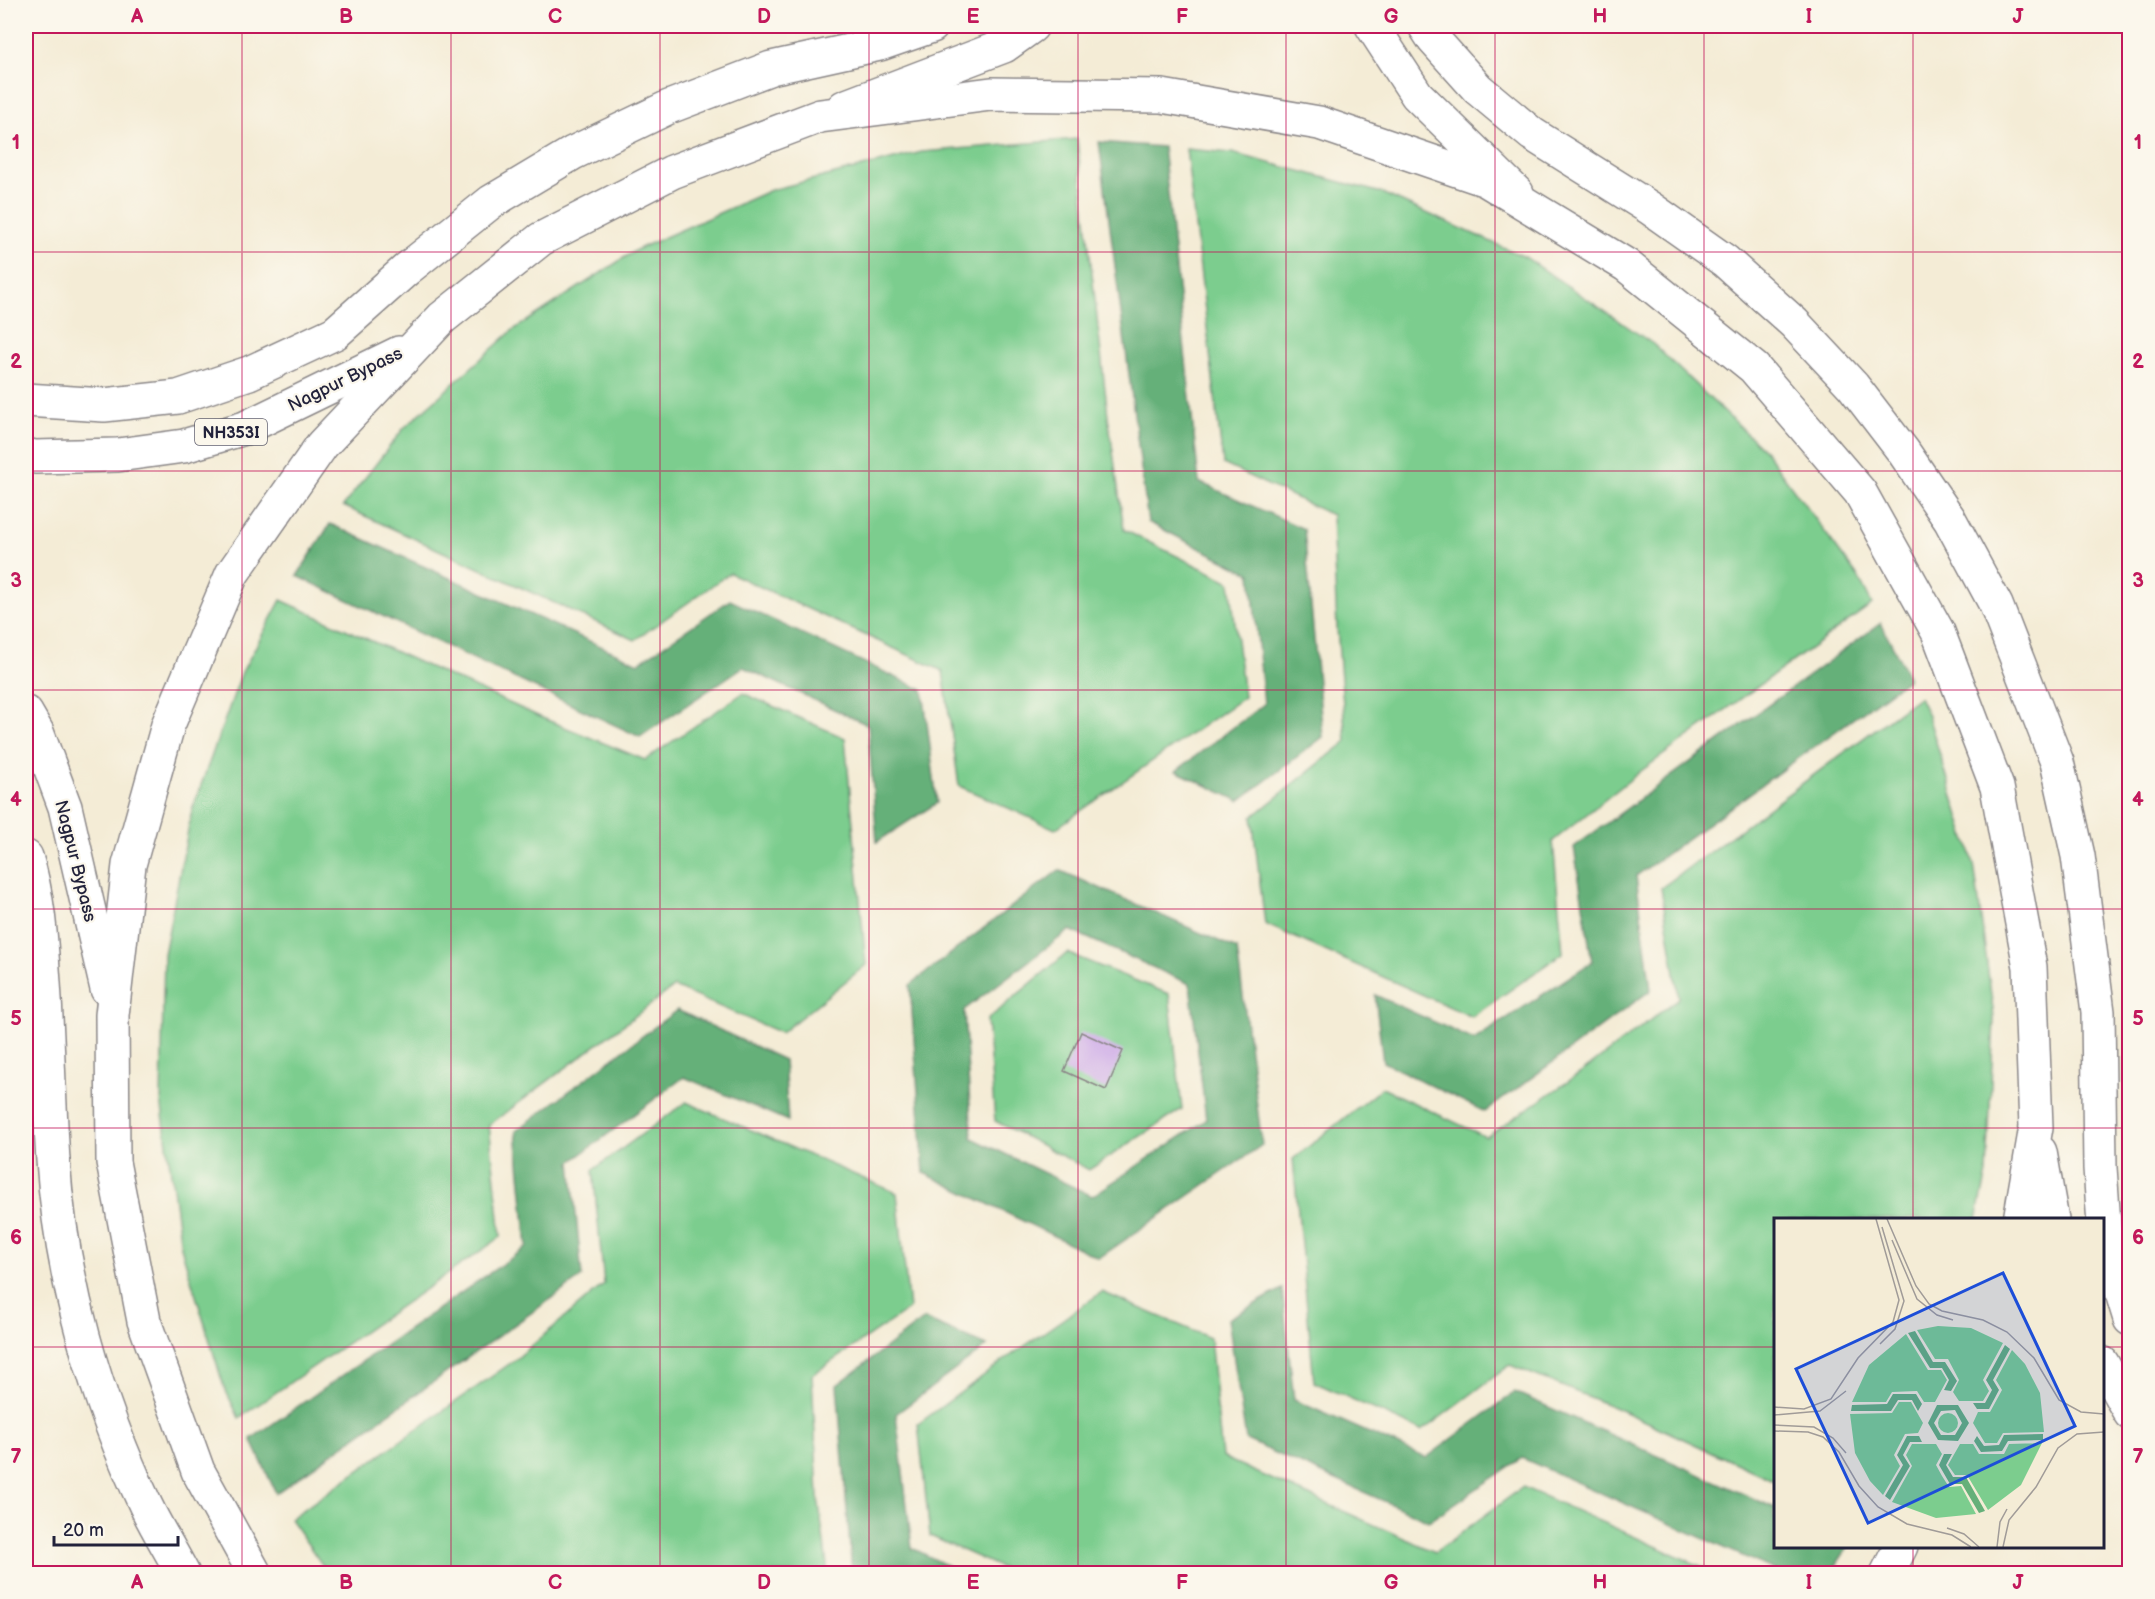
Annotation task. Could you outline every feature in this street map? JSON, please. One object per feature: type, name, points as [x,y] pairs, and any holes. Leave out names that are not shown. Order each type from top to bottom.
[{"type":"main road","points":[[26,400],[104,405],[178,397],[249,373],[335,333],[407,269],[490,202],[573,153],[669,106],[771,68],[880,45],[932,26]]},
{"type":"main road","points":[[255,1574],[198,1471],[144,1322],[113,1162],[112,1015],[129,865],[168,725],[232,574],[322,445],[442,318],[541,239],[672,172],[1004,46],[1032,26]]},
{"type":"main road","points":[[1372,26],[1417,95],[1533,208]]},
{"type":"main road","points":[[1425,26],[1434,40],[1478,88],[1532,134],[1650,208],[1725,261],[1794,323],[1853,386],[1903,451],[1950,520],[1991,595],[2056,762],[2079,856],[2098,1012],[2100,1168],[2104,1218]]},
{"type":"main road","points":[[820,116],[991,94],[1162,96],[1319,123],[1486,180],[1626,265],[1754,369],[1860,492],[1938,632],[1997,787],[2030,967],[2036,1127],[2052,1218]]},
{"type":"main road","name":"Nagpur Bypass","points":[[26,455],[35,457],[118,455],[184,446],[245,428],[418,343]]},
{"type":"main road","name":"Nagpur Bypass","points":[[26,713],[37,732],[65,807],[112,1015]]},
{"type":"main road","points":[[26,857],[32,876],[41,940],[55,1173],[64,1249],[82,1333],[107,1412],[146,1506],[183,1574]]},
{"type":"main road","points":[[2020,1218],[2036,1127]]},
{"type":"main road","points":[[2104,1224],[2105,1238],[2130,1319]]},
{"type":"main road","points":[[2104,1365],[2130,1413]]},
{"type":"main road","points":[[1887,1574],[1900,1548]]},
{"type":"green space","points":[[1077,139],[1108,416],[1124,530],[1230,582],[1244,697],[1055,829],[959,786],[943,671],[730,573],[635,640],[343,506],[404,428],[513,330],[636,250],[771,190],[922,152]]},
{"type":"green space","points":[[1099,142],[1163,147],[1199,482],[1304,529],[1323,737],[1239,801],[1176,771],[1264,704],[1251,574],[1148,522]]},
{"type":"green space","points":[[1186,149],[1232,153],[1382,193],[1525,257],[1653,344],[1766,452],[1858,577],[1872,604],[1641,771],[1553,841],[1563,953],[1472,1017],[1265,924],[1252,817],[1346,742],[1337,628],[1332,515],[1223,464]]},
{"type":"green space","points":[[330,524],[638,663],[730,600],[923,690],[937,803],[877,842],[868,725],[743,667],[640,737],[297,576]]},
{"type":"green space","points":[[281,600],[540,717],[645,760],[743,693],[845,738],[866,965],[781,1033],[674,987],[489,1125],[501,1237],[239,1418],[224,1387],[181,1247],[161,1100],[164,954],[192,810],[242,672]]},
{"type":"green space","points":[[1881,623],[1909,678],[1636,876],[1651,990],[1485,1112],[1383,1062],[1375,995],[1474,1040],[1592,962],[1574,847]]},
{"type":"green space","points":[[1919,697],[1928,716],[1974,864],[1994,1018],[1987,1173],[1977,1218],[1774,1218],[1774,1481],[1616,1408],[1510,1365],[1422,1431],[1314,1382],[1293,1159],[1382,1088],[1486,1137],[1582,1072],[1679,998],[1661,888]]},
{"type":"green space","points":[[1059,870],[1237,949],[1262,1145],[1099,1258],[924,1173],[910,985]],"holes":[[[1070,930],[1190,984],[1206,1120],[1092,1196],[972,1138],[964,1010]]]},
{"type":"green space","points":[[1067,953],[1169,994],[1182,1109],[1089,1170],[995,1121],[987,1020]]},
{"type":"green space","points":[[677,1010],[784,1060],[788,1121],[684,1077],[571,1162],[582,1277],[276,1493],[251,1439],[527,1247],[516,1131]]},
{"type":"green space","points":[[686,1102],[897,1193],[909,1309],[812,1375],[818,1496],[828,1573],[328,1573],[290,1519],[515,1360],[604,1284],[593,1170]]},
{"type":"green space","points":[[1282,1289],[1294,1400],[1426,1458],[1515,1392],[1774,1508],[1774,1548],[1847,1548],[1831,1573],[1781,1573],[1522,1458],[1429,1521],[1246,1440],[1228,1319]]},
{"type":"green space","points":[[1102,1292],[1210,1338],[1222,1457],[1435,1552],[1523,1487],[1716,1573],[1015,1574],[930,1536],[918,1424]]},
{"type":"green space","points":[[924,1319],[987,1346],[896,1414],[912,1548],[962,1573],[852,1573],[837,1385]]},
{"type":"building","points":[[1081,1032],[1123,1051],[1106,1090],[1064,1071]]}]
